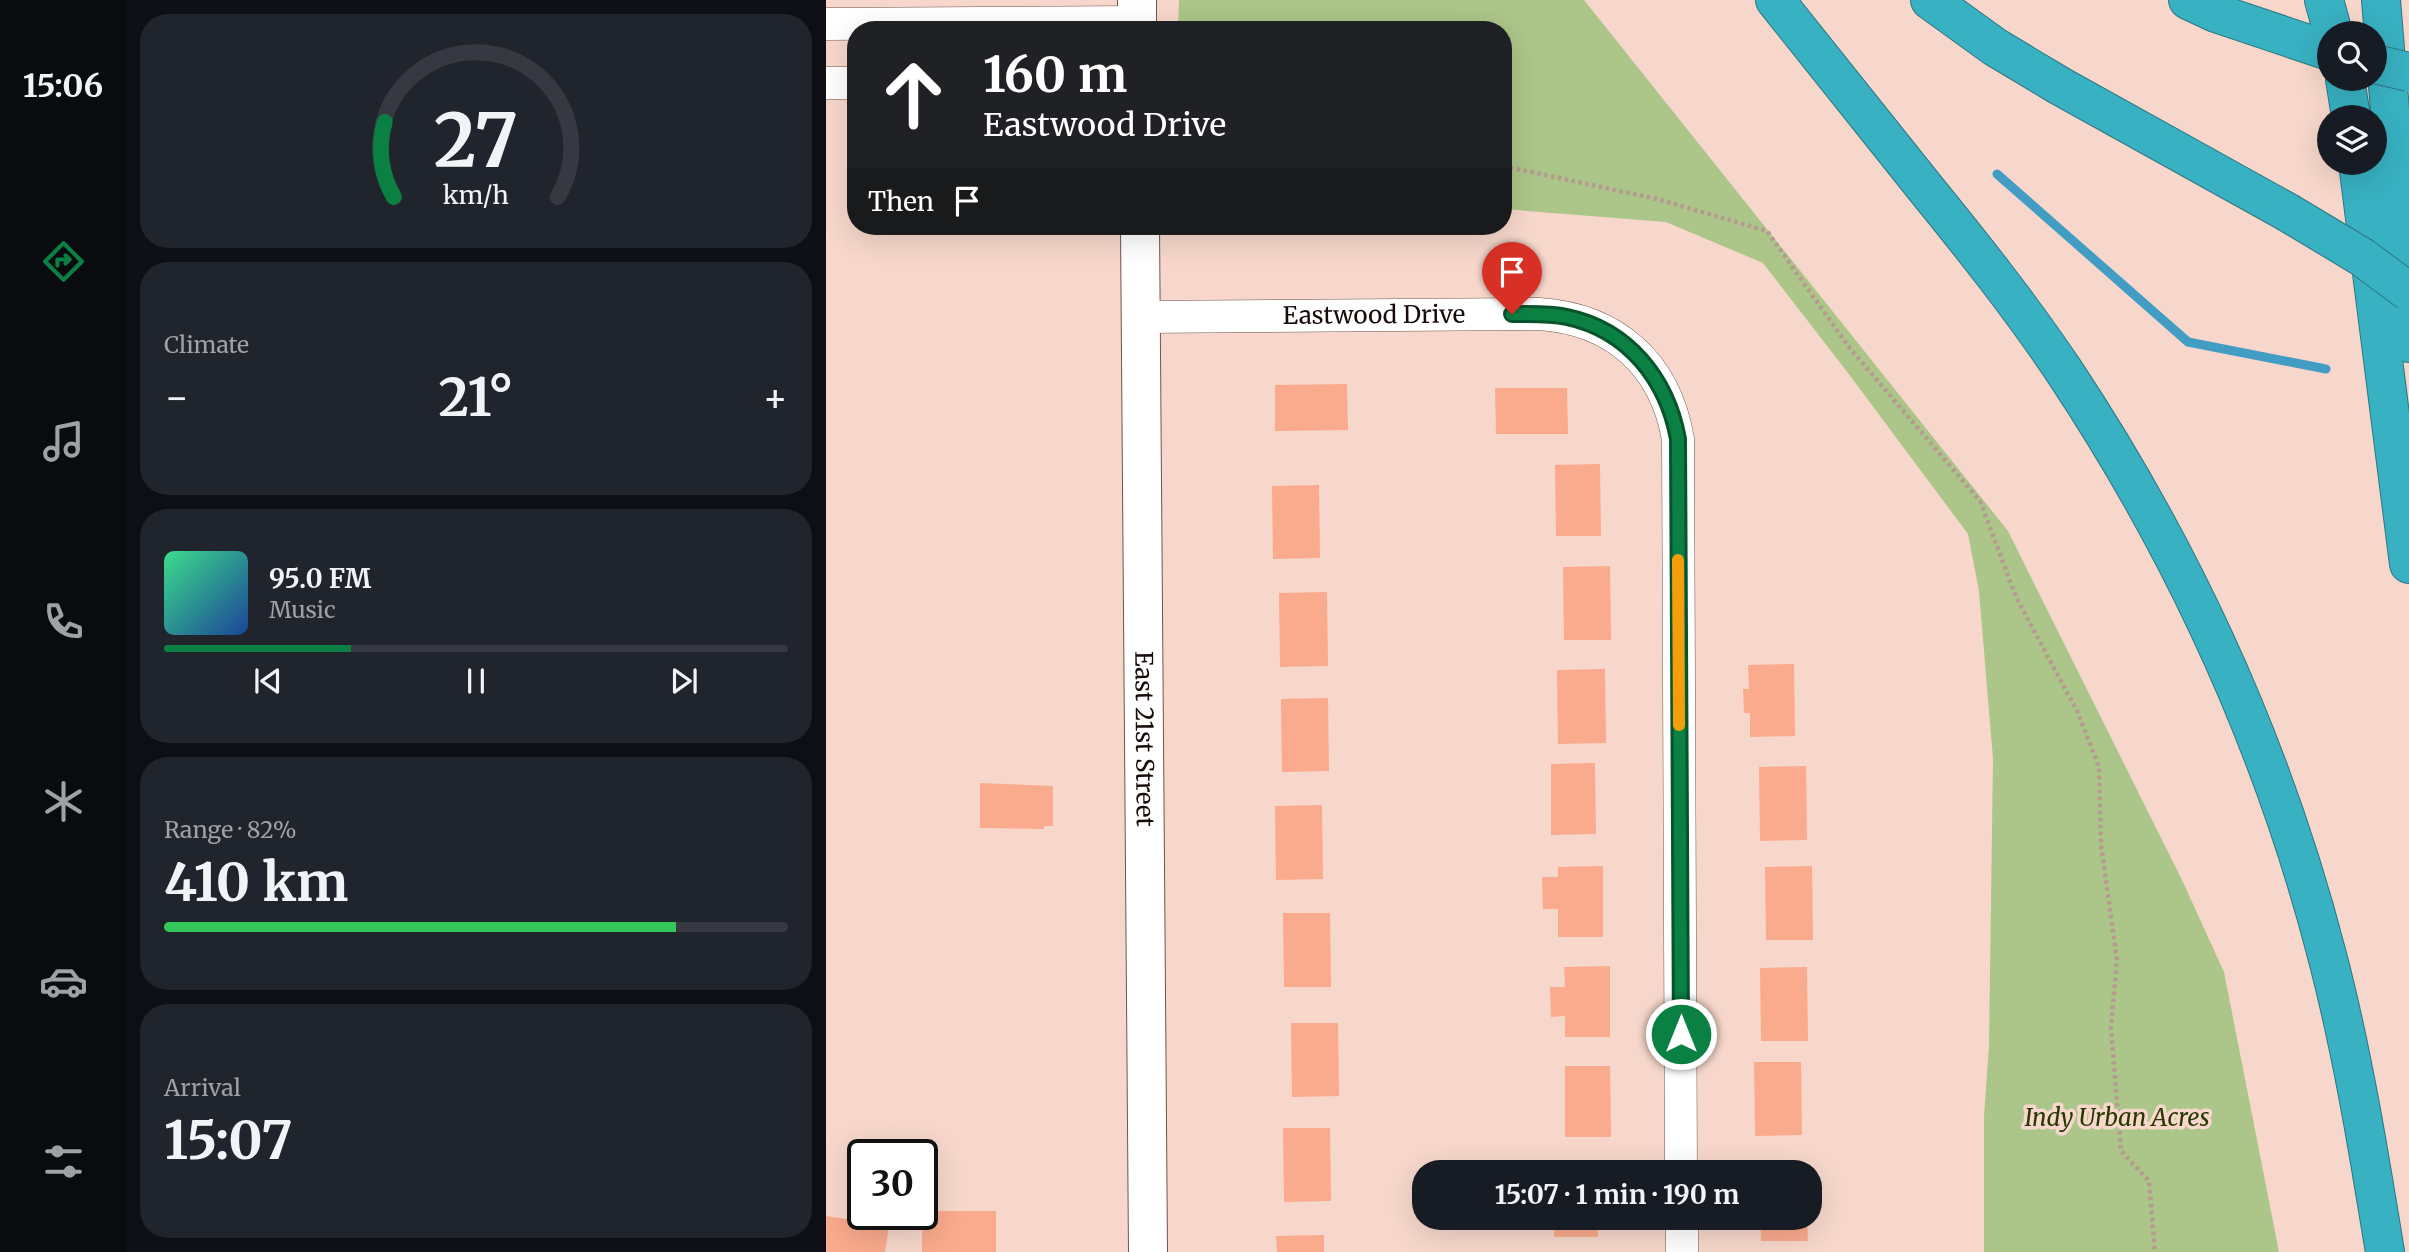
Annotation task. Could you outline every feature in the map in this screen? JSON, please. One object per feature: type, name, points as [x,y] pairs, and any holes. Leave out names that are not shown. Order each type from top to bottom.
[{"type":"highway","points":[[1775,0],[2029,320],[2101,430],[2173,554],[2225,662],[2267,765],[2317,917],[2349,1049],[2385,1252]]},
{"type":"highway","points":[[1930,0],[1984,39],[2060,86],[2287,212],[2362,257],[2409,292]]},
{"type":"highway","points":[[2188,0],[2317,47]]},
{"type":"highway","points":[[2324,0],[2330,21]]},
{"type":"highway","points":[[2381,0],[2409,343]]},
{"type":"highway","points":[[2387,67],[2409,72]]},
{"type":"highway","points":[[2360,175],[2409,564]]},
{"type":"main road","name":"East 21st Street","points":[[1140,235],[1148,1252]]},
{"type":"street","points":[[959,21],[1137,17]]},
{"type":"street","points":[[826,24],[847,24]]},
{"type":"street","points":[[826,83],[847,83]]},
{"type":"street","name":"Eastwood Drive","points":[[1141,317],[1552,315],[1578,320],[1605,330],[1637,354],[1655,375],[1667,399],[1678,439],[1681,1160]]},
{"type":"street","points":[[1682,1230],[1682,1252]]},
{"type":"path","points":[[1512,168],[1657,199],[1767,232],[1848,346],[1980,501],[2016,597],[2077,711],[2099,767],[2101,845],[2117,960],[2111,1028],[2121,1151],[2149,1181],[2155,1252]]},
{"type":"green space","name":"Indy Urban Acres","points":[[1179,0],[1584,0],[2008,531],[2182,880],[2224,972],[2279,1252],[1984,1252],[1984,1117],[1989,1045],[1993,759],[1979,591],[1968,534],[1763,263],[1666,222],[1512,210],[1512,21],[1178,21]]},
{"type":"building","points":[[1347,384],[1348,430],[1275,431],[1275,385]]},
{"type":"building","points":[[1495,388],[1567,388],[1568,434],[1496,434]]},
{"type":"building","points":[[1600,464],[1601,536],[1556,536],[1555,465]]},
{"type":"building","points":[[1319,485],[1320,558],[1273,559],[1272,486]]},
{"type":"building","points":[[1610,566],[1611,640],[1564,640],[1563,567]]},
{"type":"building","points":[[1327,592],[1328,666],[1280,667],[1279,593]]},
{"type":"building","points":[[1794,664],[1795,736],[1750,737],[1750,713],[1744,713],[1743,689],[1749,689],[1748,665]]},
{"type":"building","points":[[1605,669],[1606,743],[1558,744],[1557,670]]},
{"type":"building","points":[[1328,698],[1329,771],[1282,772],[1281,699]]},
{"type":"building","points":[[1595,763],[1596,834],[1551,835],[1551,764]]},
{"type":"building","points":[[1806,766],[1807,840],[1760,841],[1759,767]]},
{"type":"building","points":[[980,783],[1053,786],[1053,826],[1044,826],[1044,829],[980,828]]},
{"type":"building","points":[[1322,805],[1323,879],[1276,880],[1275,806]]},
{"type":"building","points":[[1603,866],[1603,937],[1558,937],[1558,909],[1543,909],[1542,877],[1558,877],[1558,867]]},
{"type":"building","points":[[1812,866],[1813,940],[1766,940],[1765,867]]},
{"type":"building","points":[[1283,913],[1330,913],[1331,987],[1284,987]]},
{"type":"building","points":[[1610,966],[1610,1037],[1565,1037],[1565,1016],[1551,1017],[1550,987],[1565,987],[1564,967]]},
{"type":"building","points":[[1807,967],[1808,1041],[1761,1041],[1760,968]]},
{"type":"building","points":[[1291,1023],[1338,1023],[1339,1096],[1292,1097]]},
{"type":"building","points":[[1754,1062],[1801,1062],[1802,1135],[1755,1136]]},
{"type":"building","points":[[1565,1066],[1610,1066],[1611,1137],[1565,1137]]},
{"type":"building","points":[[1283,1128],[1330,1128],[1331,1201],[1284,1202]]},
{"type":"building","points":[[938,1211],[996,1211],[996,1252],[922,1252],[922,1230],[938,1230]]},
{"type":"building","points":[[826,1216],[847,1219],[847,1230],[888,1230],[885,1252],[826,1252]]},
{"type":"building","points":[[1554,1230],[1598,1230],[1598,1237],[1554,1237]]},
{"type":"building","points":[[1761,1230],[1808,1230],[1808,1241],[1761,1241]]},
{"type":"building","points":[[1324,1235],[1324,1252],[1277,1252],[1276,1236]]},
{"type":"waterway","points":[[1997,174],[2188,342],[2326,369]]},
{"type":"slow traffic","points":[[1678,560],[1679,725]]},
{"type":"route","points":[[1512,314],[1565,317],[1605,330],[1637,354],[1655,375],[1667,399],[1675,425],[1678,439],[1681,1034]]}]
